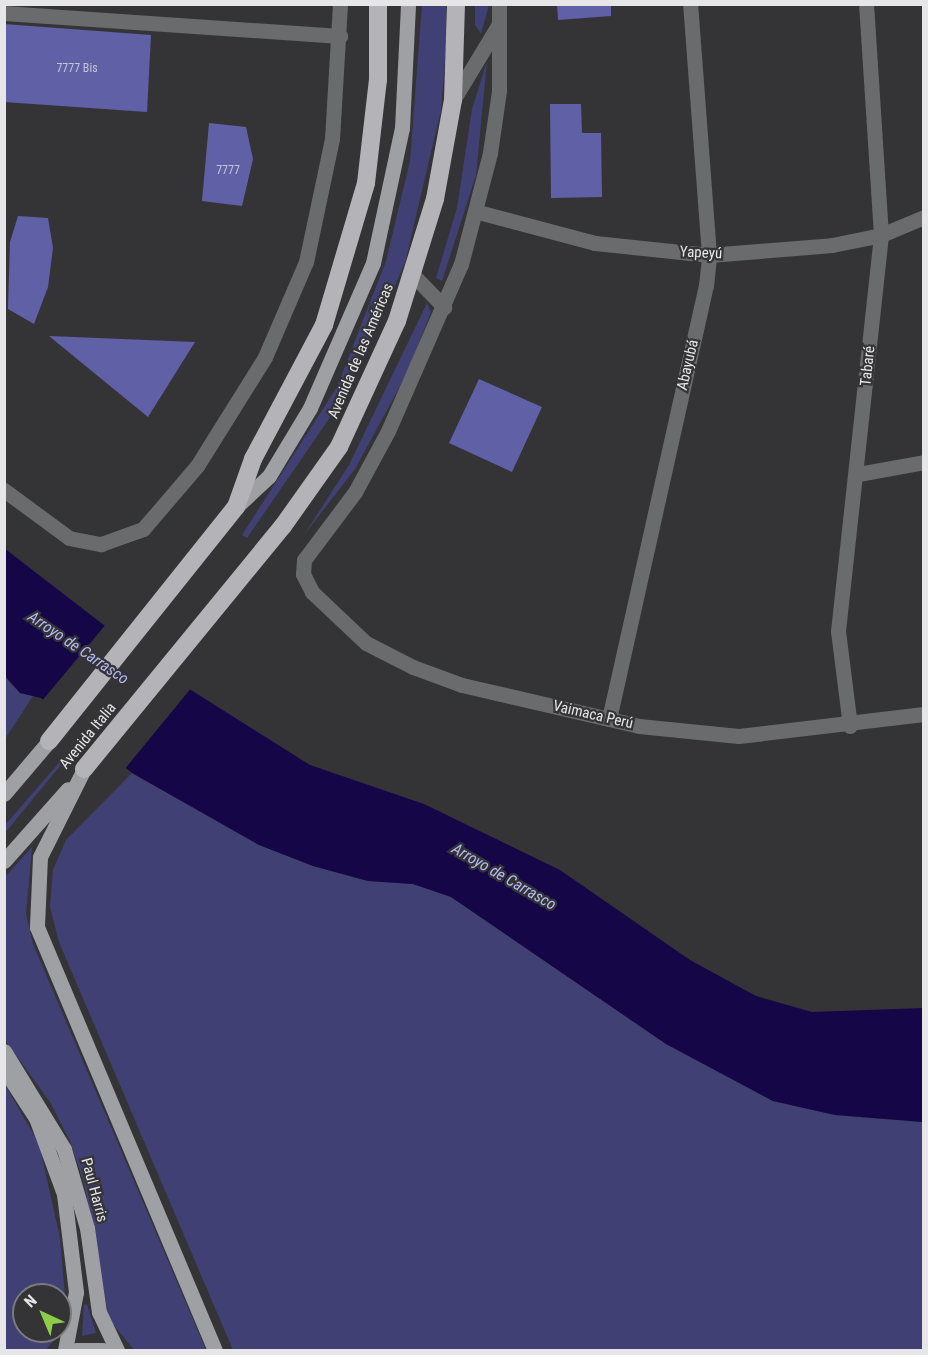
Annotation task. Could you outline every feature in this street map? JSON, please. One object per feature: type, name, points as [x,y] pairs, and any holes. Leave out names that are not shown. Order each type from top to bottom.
[{"type":"highway","points":[[236,507],[253,459],[324,325],[351,247],[375,127],[378,4]]},
{"type":"highway","name":"Avenida de las Américas","points":[[197,632],[339,447],[413,275],[435,199],[453,100],[456,4]]},
{"type":"highway","name":"Avenida Italia","points":[[49,741],[236,507]]},
{"type":"highway","name":"Avenida Italia","points":[[84,769],[197,632]]},
{"type":"main road","points":[[236,507],[269,476],[310,408],[357,310],[387,216],[402,128],[408,4]]},
{"type":"main road","name":"Avenida Italia","points":[[4,794],[49,741]]},
{"type":"main road","points":[[84,769],[40,857],[37,927],[215,1350]]},
{"type":"main road","name":"Avenida Italia","points":[[4,861],[84,769]]},
{"type":"main road","name":"Paul Harris","points":[[4,1051],[64,1149],[83,1209],[99,1312],[117,1350]]},
{"type":"main road","name":"Paul Harris","points":[[4,1069],[36,1118],[64,1194],[76,1292],[75,1318],[65,1350]]},
{"type":"main road","points":[[76,1350],[103,1350]]},
{"type":"street","points":[[4,490],[69,538],[101,544],[123,538],[163,511],[235,410],[266,357],[306,262],[321,205],[340,36],[340,4]]},
{"type":"street","points":[[413,275],[444,307],[478,212],[499,90],[499,4]]},
{"type":"street","name":"Abayubá","points":[[609,719],[709,255],[690,4]]},
{"type":"street","name":"Tabaré","points":[[850,726],[838,631],[858,474],[881,235],[866,4]]},
{"type":"street","points":[[4,13],[340,36]]},
{"type":"street","points":[[453,100],[500,22]]},
{"type":"street","name":"Yapeyú","points":[[478,212],[595,243],[709,255],[776,253],[881,235],[924,217]]},
{"type":"street","name":"Vaimaca Perú","points":[[444,307],[388,431],[355,492],[311,547],[303,574],[336,618],[366,643],[413,667],[462,685],[609,719],[739,736],[850,726],[924,714]]},
{"type":"street","points":[[858,474],[924,462]]},
{"type":"shaded area","points":[[422,5],[446,5],[447,34],[441,110],[405,263],[346,394],[247,538],[242,535],[337,387],[386,261],[410,161]]},
{"type":"shaded area","points":[[475,5],[489,5],[481,34],[475,25]]},
{"type":"shaded area","points":[[487,61],[476,175],[442,281],[436,278],[457,208],[472,109]]},
{"type":"shaded area","points":[[427,303],[431,312],[407,373],[355,469],[304,535],[349,465]]},
{"type":"shaded area","points":[[4,676],[20,693],[33,696],[5,739]]},
{"type":"shaded area","points":[[64,757],[65,760],[5,833],[5,825]]},
{"type":"shaded area","points":[[132,773],[259,845],[313,866],[368,881],[413,884],[451,897],[666,1044],[773,1101],[835,1115],[923,1122],[923,1350],[233,1350],[59,942],[50,907],[53,870],[66,840]]},
{"type":"shaded area","points":[[32,847],[26,914],[33,944],[206,1350],[134,1350],[109,1319],[84,1183],[70,1141],[50,1102],[5,1040],[4,878]]},
{"type":"shaded area","points":[[4,1083],[39,1144],[60,1238],[64,1283],[12,1283],[12,1343],[52,1343],[46,1350],[5,1350]]},
{"type":"shaded area","points":[[87,1304],[96,1333],[82,1336],[84,1305]]},
{"type":"water","name":"Arroyo de Carrasco","points":[[4,548],[175,680],[310,765],[424,804],[560,870],[690,960],[756,996],[812,1012],[923,1008],[923,1122],[835,1115],[773,1101],[666,1044],[451,897],[413,884],[368,881],[313,866],[259,845],[132,773],[41,698],[20,693],[5,676]]},
{"type":"pier","points":[[107,623],[192,687],[124,770],[41,702]]},
{"type":"building","points":[[557,4],[611,4],[611,16],[558,20]]},
{"type":"building","points":[[4,24],[151,35],[147,112],[4,102]]},
{"type":"building","points":[[550,104],[581,104],[582,133],[601,133],[602,197],[551,198]]},
{"type":"building","points":[[209,123],[246,127],[253,159],[242,206],[202,201]]},
{"type":"building","points":[[18,216],[48,218],[53,248],[48,287],[34,324],[8,309],[10,242]]},
{"type":"building","points":[[49,336],[195,342],[148,417]]},
{"type":"building","points":[[479,379],[542,407],[512,472],[449,443]]}]
